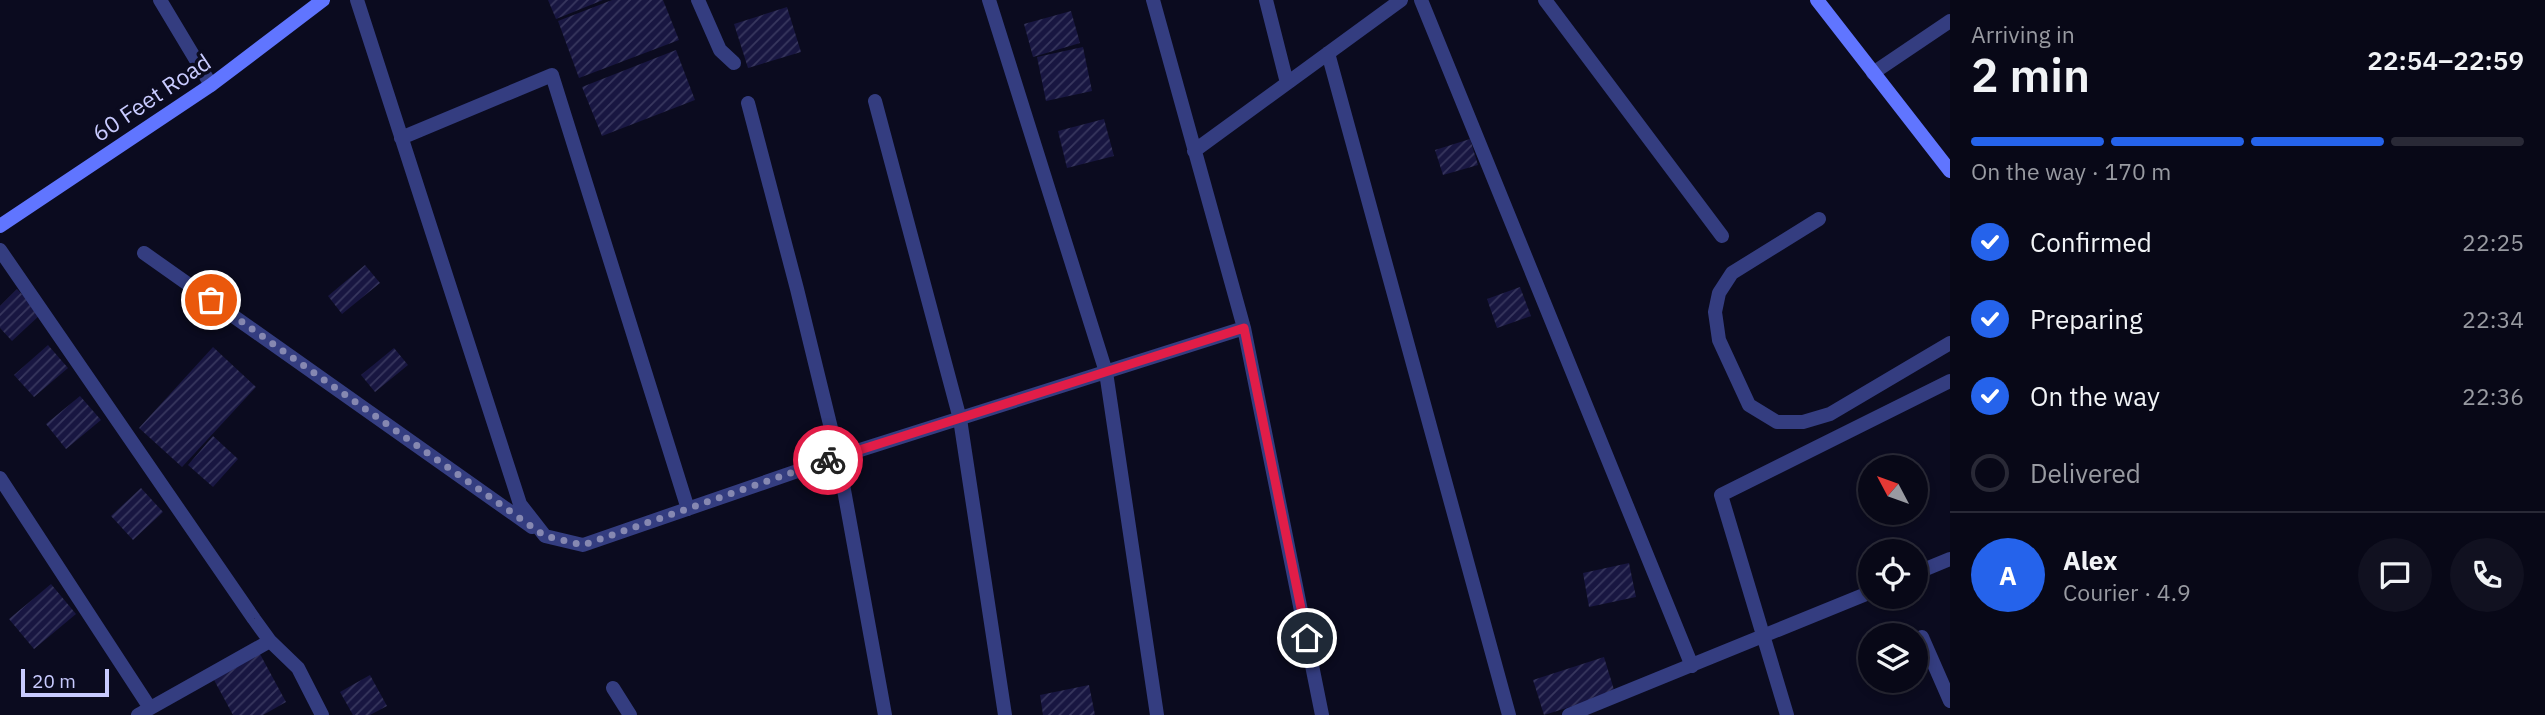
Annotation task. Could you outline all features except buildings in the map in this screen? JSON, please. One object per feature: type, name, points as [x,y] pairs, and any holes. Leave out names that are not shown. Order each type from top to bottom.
[{"type":"street","points":[[160,0],[211,85]]},
{"type":"street","name":"60 Feet Road","points":[[0,226],[211,85],[323,0]]},
{"type":"street","points":[[357,0],[520,505],[545,536]]},
{"type":"street","points":[[698,0],[720,50],[734,63]]},
{"type":"street","points":[[989,0],[1106,372],[1157,715]]},
{"type":"street","points":[[1153,0],[1244,328],[1322,715]]},
{"type":"street","points":[[1266,0],[1287,83]]},
{"type":"street","points":[[1194,151],[1401,0]]},
{"type":"street","points":[[1421,0],[1692,666]]},
{"type":"street","points":[[1545,0],[1722,236]]},
{"type":"street","points":[[1817,0],[1950,170]]},
{"type":"street","points":[[1873,73],[1950,21]]},
{"type":"street","points":[[1328,53],[1509,715]]},
{"type":"street","points":[[401,138],[552,75],[688,509]]},
{"type":"street","points":[[874,101],[960,419],[1005,715]]},
{"type":"street","points":[[748,103],[838,457],[886,715]]},
{"type":"street","points":[[1819,219],[1732,273],[1719,293],[1715,312],[1719,340],[1749,405],[1777,422],[1803,422],[1830,414],[1950,343]]},
{"type":"street","points":[[0,250],[270,641],[298,668],[322,715]]},
{"type":"street","points":[[144,253],[545,536],[583,545],[838,457],[1244,328]]},
{"type":"street","points":[[1787,715],[1721,495],[1950,381]]},
{"type":"street","points":[[0,478],[144,712],[270,641]]},
{"type":"street","points":[[1928,568],[1950,559]]},
{"type":"street","points":[[1569,715],[1858,597]]},
{"type":"street","points":[[1928,651],[1950,701]]},
{"type":"street","points":[[613,688],[630,715]]},
{"type":"way so far","points":[[211,300],[545,536],[583,545],[828,460]]},
{"type":"route","points":[[828,460],[1244,328],[1307,638]]}]
